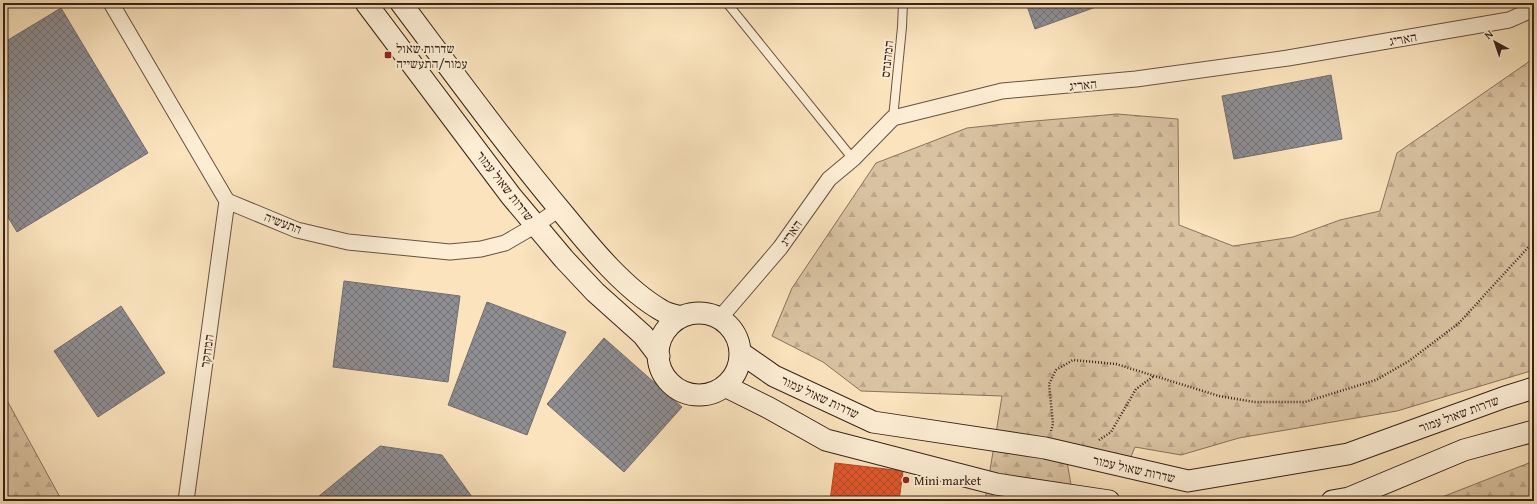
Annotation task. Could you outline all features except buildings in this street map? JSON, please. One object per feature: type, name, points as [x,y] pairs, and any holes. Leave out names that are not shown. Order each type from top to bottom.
[{"type":"street","points":[[111,3],[227,201]]},
{"type":"street","name":"שדרות שאול עמור","points":[[366,3],[511,196],[564,259],[595,292],[643,335],[658,356]]},
{"type":"street","name":"שדרות שאול עמור","points":[[401,3],[533,178],[584,240],[615,272],[644,298],[662,311],[681,317]]},
{"type":"street","name":"האריג","points":[[720,318],[780,248],[829,179],[853,159],[893,118],[1002,91],[1136,79],[1288,58],[1509,20],[1534,9]]},
{"type":"street","name":"התעשיה","points":[[227,201],[297,230],[341,240],[450,252],[481,249],[505,243],[536,225],[559,209]]},
{"type":"street","name":"המחקר","points":[[186,501],[227,201]]},
{"type":"street","points":[[694,313],[707,314],[720,318],[730,327],[738,339],[741,353],[739,365],[734,377],[725,386],[713,393],[699,395],[685,393],[673,386],[664,376],[658,356],[658,349],[662,336],[670,325],[681,317],[694,313]]},
{"type":"street","name":"שדרות שאול עמור","points":[[741,353],[774,376],[873,422],[1045,448],[1188,481],[1348,454],[1505,397],[1534,388]]},
{"type":"street","points":[[725,386],[769,408],[826,440],[996,484],[1109,501]]},
{"type":"street","points":[[1332,501],[1349,498],[1464,450],[1534,431]]},
{"type":"lane","points":[[727,3],[853,159]]},
{"type":"lane","name":"המהנדס","points":[[893,118],[903,3]]},
{"type":"path","points":[[1045,448],[1053,424],[1049,384],[1056,370],[1073,360],[1116,364],[1219,396],[1254,402],[1306,402],[1376,380],[1409,361],[1459,323],[1534,241]]},
{"type":"path","points":[[1093,444],[1111,432],[1136,389],[1154,376]]},
{"type":"green space","points":[[1534,57],[1534,370],[1397,411],[1239,438],[1181,455],[1135,447],[1130,459],[1067,462],[1072,490],[1071,501],[985,501],[1002,396],[861,391],[823,362],[772,336],[792,288],[876,163],[967,128],[1117,114],[1178,119],[1179,225],[1233,246],[1293,237],[1340,220],[1380,211],[1397,153]]},
{"type":"green space","points":[[3,393],[62,501],[3,501]]},
{"type":"green space","points":[[1534,461],[1534,501],[1432,501]]},
{"type":"place","name":"שדרות שאול עמור/התעשייה","points":[[388,55]]},
{"type":"place","name":"Mini market","points":[[906,480]]}]
